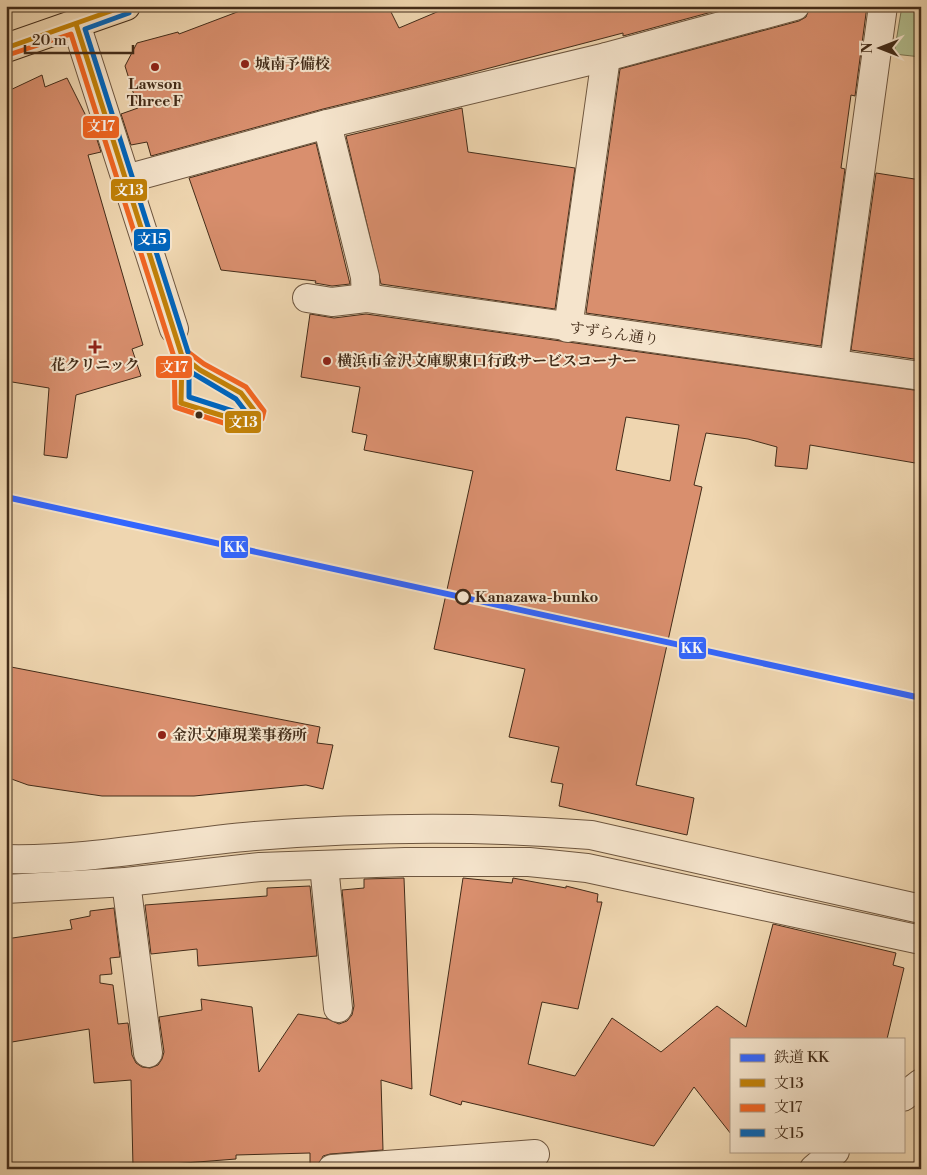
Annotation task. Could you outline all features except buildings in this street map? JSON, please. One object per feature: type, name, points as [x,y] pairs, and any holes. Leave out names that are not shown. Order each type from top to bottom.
[{"type":"highway","points":[[6,48],[126,6]]},
{"type":"street","points":[[126,179],[327,124],[606,57],[795,6]]},
{"type":"street","points":[[834,363],[883,6]]},
{"type":"street","points":[[76,24],[174,329]]},
{"type":"street","points":[[568,328],[606,57]]},
{"type":"street","points":[[327,124],[365,276],[366,298]]},
{"type":"street","name":"すずらん通り","points":[[306,298],[332,302],[366,298],[568,328],[921,376]]},
{"type":"street","points":[[6,859],[50,860],[254,836],[404,828],[544,831],[591,835],[921,909]]},
{"type":"street","points":[[6,889],[126,882],[260,867],[405,862],[529,862],[587,868],[921,940]]},
{"type":"street","points":[[324,865],[338,1008]]},
{"type":"street","points":[[126,882],[148,1053]]},
{"type":"street","points":[[904,1096],[921,1083]]},
{"type":"street","points":[[814,1169],[834,1152]]},
{"type":"street","points":[[332,1169],[535,1154]]},
{"type":"green space","points":[[902,6],[921,6],[921,57],[894,54]]},
{"type":"rail line","name":"KK","points":[[6,497],[921,698]]},
{"type":"transit line","name":"文13","points":[[6,48],[125,6]]},
{"type":"transit line","name":"文15","points":[[129,13],[85,29],[188,352]]},
{"type":"transit line","name":"文13","points":[[76,24],[182,356]]},
{"type":"transit line","name":"文17","points":[[8,55],[71,34],[174,357],[175,407],[242,429],[262,419],[264,411],[246,387],[204,364],[188,352]]},
{"type":"transit line","name":"文13","points":[[182,356],[200,370],[241,393],[257,414],[243,422],[181,403],[182,356]]},
{"type":"transit line","name":"文15","points":[[189,371],[236,399],[246,412],[242,414],[189,397],[189,371]]},
{"type":"place","name":"城南予備校","points":[[245,64]]},
{"type":"place","name":"Lawson Three F","points":[[155,67]]},
{"type":"place","name":"花クリニック","points":[[95,347]]},
{"type":"place","name":"横浜市金沢文庫駅東口行政サービスコーナー","points":[[327,361]]},
{"type":"place","name":"Kanazawa-bunko","points":[[463,597]]},
{"type":"place","name":"金沢文庫現業事務所","points":[[162,735]]}]
